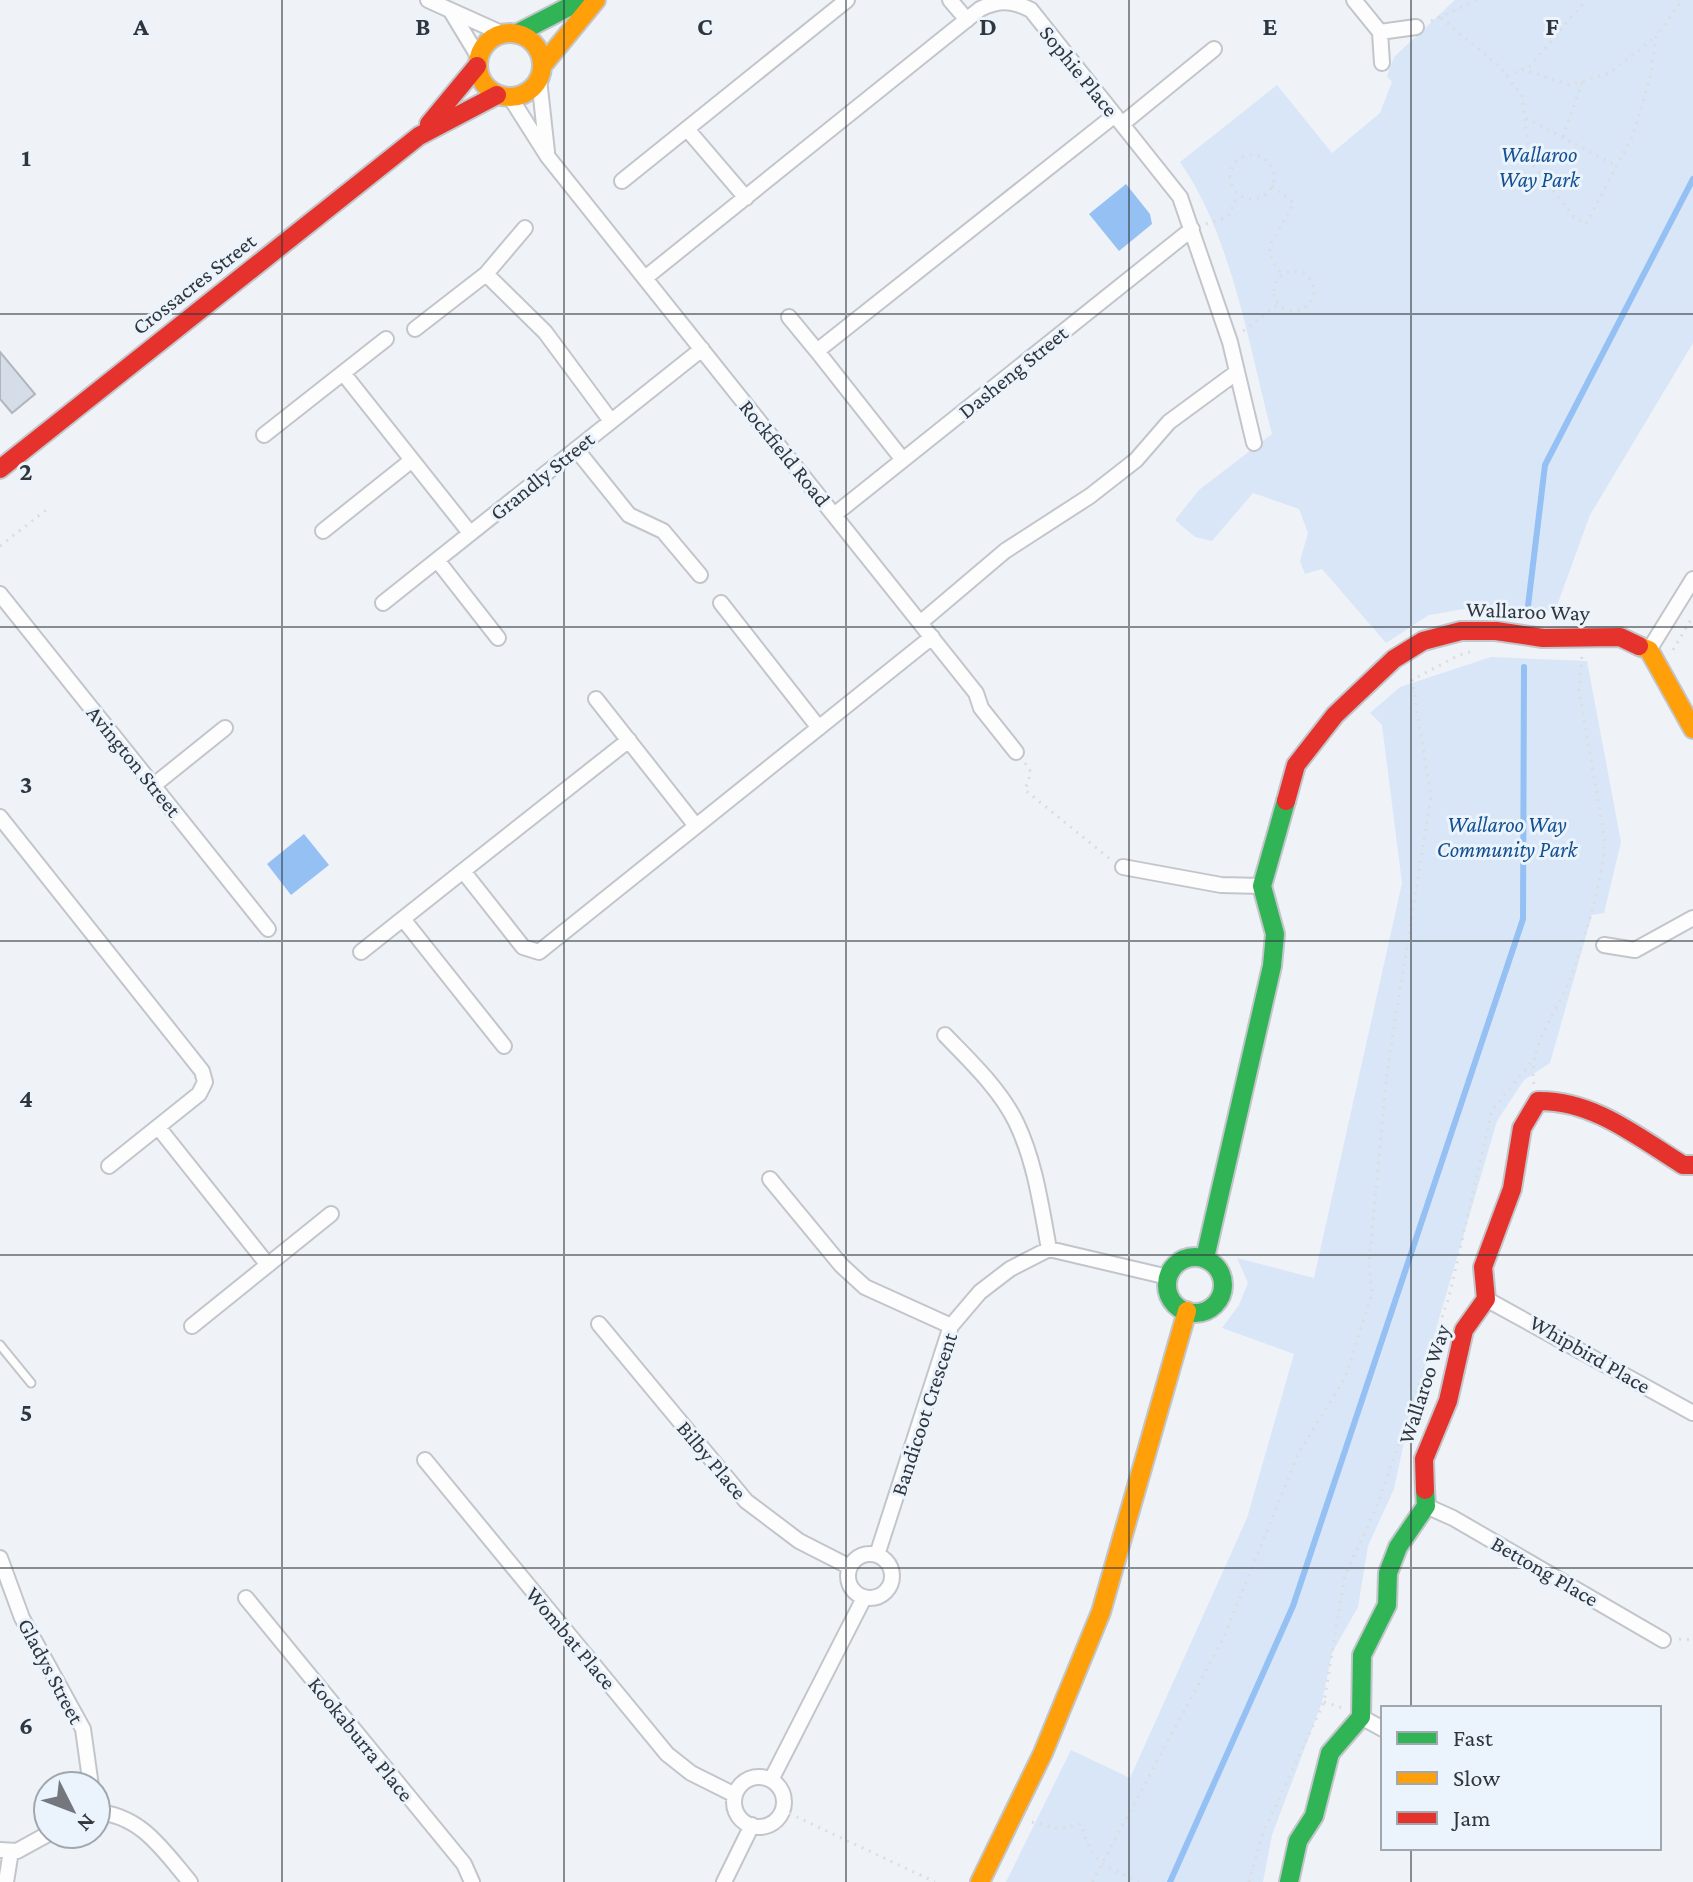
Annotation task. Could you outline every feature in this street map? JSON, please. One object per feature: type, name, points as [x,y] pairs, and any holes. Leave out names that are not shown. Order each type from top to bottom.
[{"type":"street","points":[[428,0],[452,13],[535,45],[541,72],[548,157]]},
{"type":"street","points":[[477,61],[483,46],[582,0]]},
{"type":"street","points":[[452,13],[477,61],[484,85],[503,96],[527,92],[572,25],[596,0]]},
{"type":"street","points":[[622,181],[847,0]]},
{"type":"street","points":[[950,0],[967,20]]},
{"type":"street","points":[[1354,0],[1380,32],[1382,63]]},
{"type":"street","name":"Sophie Place","points":[[645,278],[967,20],[997,1],[1021,3],[1031,10],[1180,197],[1230,342],[1254,443]]},
{"type":"street","points":[[1380,32],[1416,27]]},
{"type":"street","points":[[817,351],[1214,49]]},
{"type":"street","name":"Crossacres Street","points":[[419,136],[477,61]]},
{"type":"street","name":"Crossacres Street","points":[[0,469],[419,136],[503,96]]},
{"type":"street","name":"Rockfield Road","points":[[503,96],[548,157],[976,693],[981,708],[1016,752]]},
{"type":"street","points":[[687,129],[746,198]]},
{"type":"street","points":[[415,329],[486,274],[525,228]]},
{"type":"street","name":"Dasheng Street","points":[[834,515],[1192,229]]},
{"type":"street","points":[[486,274],[545,332],[611,421]]},
{"type":"street","points":[[789,317],[903,460]]},
{"type":"street","points":[[264,435],[386,339]]},
{"type":"street","name":"Grandly Street","points":[[383,603],[702,349]]},
{"type":"street","points":[[920,623],[1005,551],[1090,496],[1136,460],[1169,422],[1237,372]]},
{"type":"street","points":[[343,373],[470,533]]},
{"type":"street","points":[[576,449],[629,515],[663,531],[700,575]]},
{"type":"street","points":[[323,531],[412,460]]},
{"type":"street","points":[[437,560],[498,638]]},
{"type":"street","points":[[1693,579],[1653,655],[1693,729]]},
{"type":"street","name":"Avington Street","points":[[0,594],[268,929]]},
{"type":"street","points":[[721,603],[819,728]]},
{"type":"street","name":"Wallaroo Way","points":[[1262,886],[1296,765],[1335,715],[1394,659],[1423,641],[1461,631],[1581,648],[1620,637],[1653,655]]},
{"type":"street","points":[[463,871],[523,947],[539,952],[932,637]]},
{"type":"street","points":[[596,699],[696,826]]},
{"type":"street","points":[[154,785],[225,728]]},
{"type":"street","points":[[361,952],[629,740]]},
{"type":"street","points":[[0,817],[202,1071],[205,1082],[199,1094],[109,1166]]},
{"type":"street","points":[[1123,867],[1221,885],[1262,886],[1275,934],[1272,966],[1243,1103],[1205,1258]]},
{"type":"street","points":[[1604,945],[1635,950],[1693,918]]},
{"type":"street","points":[[403,919],[504,1046]]},
{"type":"street","points":[[945,1035],[985,1077],[1016,1120],[1031,1160],[1049,1249],[1168,1277]]},
{"type":"street","points":[[1486,1299],[1483,1267],[1512,1189],[1522,1128],[1538,1101],[1559,1098],[1583,1107],[1683,1165],[1693,1165]]},
{"type":"street","points":[[158,1127],[268,1265]]},
{"type":"street","points":[[770,1179],[841,1265],[865,1287],[951,1326]]},
{"type":"street","points":[[192,1326],[331,1214]]},
{"type":"street","name":"Bandicoot Crescent","points":[[877,1555],[951,1326],[980,1292],[1010,1269],[1049,1249]]},
{"type":"street","points":[[1205,1258],[1219,1270],[1223,1289],[1220,1298],[1206,1310],[1187,1311],[1169,1294],[1168,1277],[1179,1262],[1205,1258]]},
{"type":"street","name":"Wallaroo Way","points":[[1426,1506],[1424,1459],[1448,1401],[1464,1330],[1486,1299]]},
{"type":"street","name":"Whipbird Place","points":[[1486,1299],[1693,1413]]},
{"type":"street","points":[[980,1882],[1013,1817],[1101,1612],[1187,1311]]},
{"type":"street","name":"Bilby Place","points":[[599,1324],[746,1501],[799,1541],[850,1567]]},
{"type":"street","name":"Wombat Place","points":[[425,1460],[667,1754],[691,1773],[735,1795]]},
{"type":"street","points":[[1289,1882],[1298,1841],[1314,1816],[1330,1753],[1361,1717],[1362,1655],[1387,1605],[1388,1573],[1398,1547],[1426,1506]]},
{"type":"street","name":"Bettong Place","points":[[1426,1506],[1453,1518],[1663,1640]]},
{"type":"street","points":[[877,1555],[889,1564],[890,1587],[879,1597],[864,1598],[849,1582],[850,1567],[859,1557],[877,1555]]},
{"type":"street","name":"Gladys Street","points":[[0,1558],[22,1618],[83,1729],[89,1770]]},
{"type":"street","name":"Kookaburra Place","points":[[246,1598],[464,1864],[472,1882]]},
{"type":"street","points":[[771,1780],[864,1598]]},
{"type":"street","points":[[1361,1717],[1381,1728]]},
{"type":"street","points":[[750,1779],[771,1780],[782,1794],[782,1810],[772,1823],[752,1825],[736,1811],[735,1795],[750,1779]]},
{"type":"street","points":[[112,1813],[134,1822],[190,1882]]},
{"type":"street","points":[[724,1882],[752,1825]]},
{"type":"street","points":[[6,1882],[5,1851],[32,1840]]},
{"type":"lane","points":[[0,1345],[31,1383]]},
{"type":"path","points":[[1416,27],[1478,0]]},
{"type":"path","points":[[1507,76],[1530,66],[1586,0]]},
{"type":"path","points":[[1522,69],[1570,85],[1609,73],[1656,37],[1682,0]]},
{"type":"path","points":[[1441,18],[1507,76],[1522,96],[1530,161],[1574,217],[1586,224],[1633,135],[1650,78],[1656,37]]},
{"type":"path","points":[[1563,138],[1583,80]]},
{"type":"path","points":[[1526,118],[1617,166]]},
{"type":"path","points":[[1272,186],[1255,199],[1238,194],[1230,181],[1232,168],[1241,158],[1251,155],[1265,160],[1271,167],[1272,186],[1294,203],[1269,254],[1281,274]]},
{"type":"path","points":[[1192,229],[1228,217],[1238,194]]},
{"type":"path","points":[[1301,271],[1314,288],[1313,298],[1304,308],[1288,310],[1278,304],[1274,284],[1281,274],[1301,271]]},
{"type":"path","points":[[1230,342],[1278,304]]},
{"type":"path","points":[[0,546],[50,507]]},
{"type":"path","points":[[1653,655],[1677,647],[1693,616]]},
{"type":"path","points":[[1567,654],[1581,648]]},
{"type":"path","points":[[1581,648],[1593,657]]},
{"type":"path","points":[[1249,1882],[1263,1833],[1324,1702],[1345,1575],[1377,1506],[1449,1297],[1492,1110],[1533,1060],[1572,975],[1603,861],[1605,841],[1579,689],[1581,648]]},
{"type":"path","points":[[1092,1882],[1104,1865],[1223,1639],[1299,1452],[1345,1378],[1372,1294],[1369,1263],[1387,1072],[1431,797],[1412,680],[1457,656],[1481,649]]},
{"type":"path","points":[[1016,752],[1031,772],[1025,790],[1123,867]]},
{"type":"path","points":[[1533,1060],[1538,1101]]},
{"type":"path","points":[[782,1810],[935,1882]]},
{"type":"path","points":[[1013,1817],[1059,1829],[1081,1824],[1090,1854],[1104,1865],[1139,1882]]},
{"type":"green space","name":"Wallaroo Way Park","points":[[1455,0],[1693,0],[1693,343],[1590,515],[1555,611],[1476,607],[1429,615],[1386,643],[1322,569],[1305,574],[1300,561],[1308,533],[1299,509],[1253,493],[1212,541],[1195,537],[1175,520],[1199,490],[1272,434],[1226,258],[1198,191],[1180,162],[1277,85],[1332,153],[1380,113],[1392,82],[1387,76],[1394,57]]},
{"type":"green space","name":"Wallaroo Way Community Park","points":[[1491,657],[1587,661],[1621,842],[1604,913],[1592,915],[1550,1063],[1524,1080],[1497,1121],[1407,1428],[1394,1489],[1368,1546],[1358,1607],[1332,1653],[1322,1702],[1272,1835],[1263,1882],[1006,1882],[1071,1750],[1130,1778],[1247,1518],[1294,1354],[1222,1328],[1239,1305],[1248,1283],[1237,1258],[1314,1278],[1402,883],[1382,725],[1370,713],[1400,687]]},
{"type":"water","points":[[1126,184],[1150,214],[1152,224],[1119,251],[1089,214]]},
{"type":"water","points":[[304,834],[329,865],[291,895],[267,864]]},
{"type":"building","points":[[0,352],[35,394],[12,413],[0,399]]},
{"type":"waterway","points":[[1528,606],[1545,465],[1693,179]]},
{"type":"waterway","points":[[1170,1882],[1293,1606],[1523,919],[1524,667]]},
{"type":"traffic: fast","points":[[518,33],[582,0]]},
{"type":"traffic: fast","points":[[1205,1258],[1272,966],[1275,934],[1262,886],[1286,801]]},
{"type":"traffic: fast","points":[[1195,1257],[1215,1265],[1223,1285],[1215,1305],[1195,1313],[1175,1305],[1167,1285],[1175,1265],[1195,1257]]},
{"type":"traffic: fast","points":[[1289,1882],[1298,1841],[1314,1816],[1330,1753],[1361,1717],[1362,1655],[1387,1605],[1388,1573],[1398,1547],[1426,1506],[1425,1490]]},
{"type":"traffic: slow","points":[[542,66],[596,0]]},
{"type":"traffic: slow","points":[[504,33],[516,33],[533,42],[540,53],[542,65],[540,77],[533,88],[516,97],[504,97],[492,92],[483,83],[478,71],[478,59],[483,47],[492,38],[504,33]]},
{"type":"traffic: slow","points":[[1639,646],[1649,650],[1693,729]]},
{"type":"traffic: slow","points":[[980,1882],[1043,1753],[1101,1612],[1187,1311]]},
{"type":"traffic: jam","points":[[429,124],[477,66]]},
{"type":"traffic: jam","points":[[0,469],[419,136],[497,95]]},
{"type":"traffic: jam","points":[[1286,801],[1296,765],[1335,715],[1394,659],[1423,641],[1461,631],[1496,631],[1543,638],[1620,637],[1639,646]]},
{"type":"traffic: jam","points":[[1425,1490],[1424,1459],[1448,1401],[1464,1330],[1486,1299],[1483,1267],[1512,1189],[1522,1128],[1538,1101],[1558,1102],[1596,1113],[1683,1165],[1693,1165]]}]
